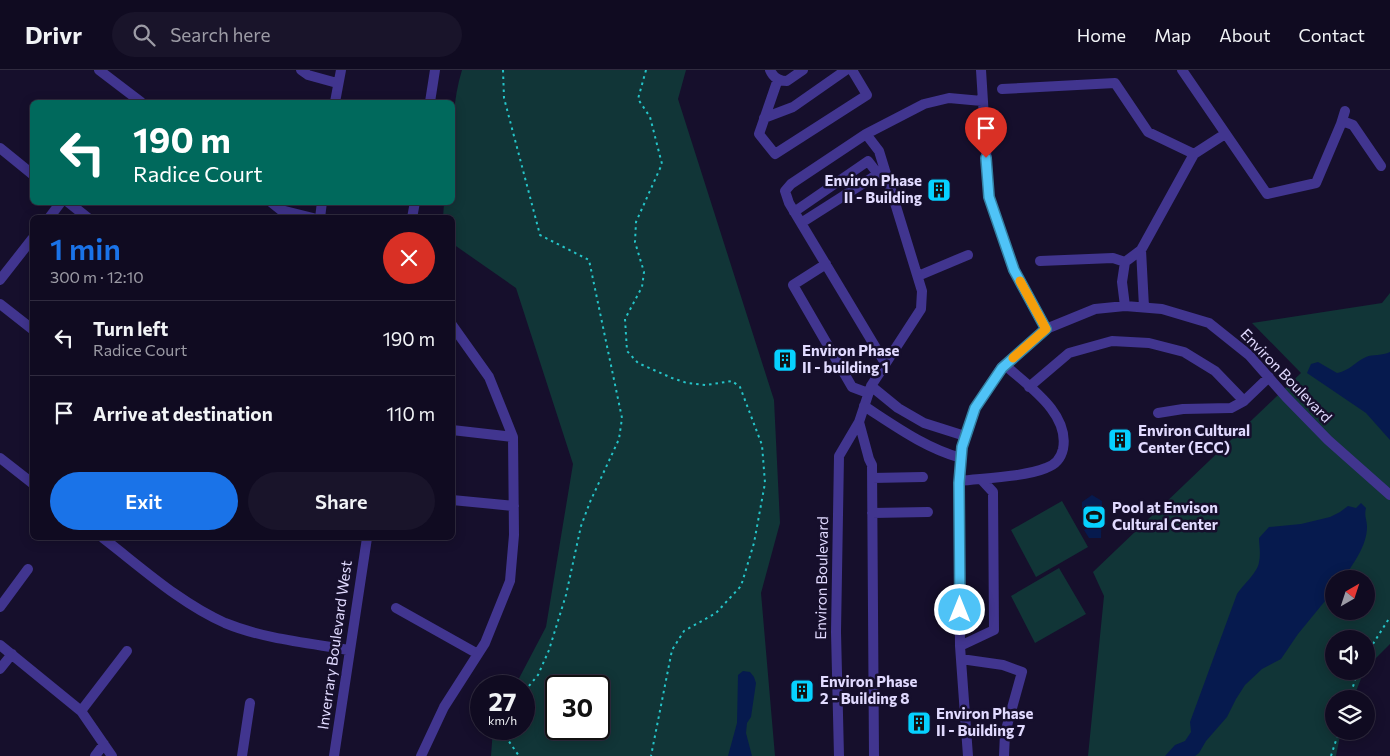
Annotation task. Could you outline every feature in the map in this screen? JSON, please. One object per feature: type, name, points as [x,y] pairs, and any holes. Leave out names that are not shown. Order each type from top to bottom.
[{"type":"street","points":[[99,70],[136,100]]},
{"type":"street","points":[[301,70],[308,75],[338,83]]},
{"type":"street","points":[[335,100],[340,70]]},
{"type":"street","points":[[430,100],[436,70]]},
{"type":"street","points":[[770,70],[778,79],[787,81],[803,70]]},
{"type":"street","points":[[764,118],[793,107],[846,70]]},
{"type":"street","points":[[778,79],[760,134],[775,154],[867,95],[852,70]]},
{"type":"street","points":[[981,70],[989,197],[1014,270],[1046,329]]},
{"type":"street","points":[[1182,70],[1267,194],[1316,182],[1345,111]]},
{"type":"street","points":[[1002,89],[1114,82],[1148,132],[1194,154]]},
{"type":"street","points":[[886,363],[794,212],[785,191],[792,184],[866,134],[924,104],[949,98],[982,101]]},
{"type":"street","points":[[1341,124],[1345,122],[1353,125],[1380,166]]},
{"type":"street","name":"Environ Boulevard","points":[[839,756],[836,632],[839,456],[859,422],[869,390],[921,309],[922,291],[878,151],[866,134]]},
{"type":"street","points":[[1124,306],[1122,282],[1125,262],[1141,250],[1194,154],[1225,134]]},
{"type":"street","points":[[0,148],[30,172]]},
{"type":"street","points":[[794,212],[868,161],[878,174],[801,223]]},
{"type":"street","points":[[72,205],[84,215]]},
{"type":"street","points":[[275,205],[281,210],[301,215]]},
{"type":"street","points":[[0,280],[30,242]]},
{"type":"street","points":[[1141,250],[1144,307]]},
{"type":"street","points":[[918,276],[968,255]]},
{"type":"street","points":[[1040,261],[1113,258],[1125,262]]},
{"type":"street","points":[[826,264],[793,285],[852,387],[869,390],[924,423],[965,436]]},
{"type":"street","points":[[0,304],[30,327]]},
{"type":"street","name":"Environ Boulevard","points":[[968,756],[960,646],[960,482],[962,447],[975,408],[1005,365],[1046,329],[1095,309],[1124,306],[1162,309],[1209,324],[1242,349],[1286,398],[1328,440],[1390,495]]},
{"type":"street","points":[[421,756],[444,707],[485,643],[510,581],[514,535],[513,437],[489,377],[455,329]]},
{"type":"street","points":[[1029,387],[1069,353],[1112,341],[1139,342],[1184,352],[1215,371],[1244,401]]},
{"type":"street","points":[[960,482],[1033,472],[1048,468],[1062,454],[1063,429],[1045,401],[1005,365]]},
{"type":"street","points":[[1158,414],[1183,409],[1230,408],[1244,401],[1269,377]]},
{"type":"street","points":[[864,406],[941,452],[961,458]]},
{"type":"street","points":[[859,422],[872,465],[874,756]]},
{"type":"street","points":[[455,430],[513,437]]},
{"type":"street","points":[[0,458],[30,481]]},
{"type":"street","points":[[872,478],[923,478]]},
{"type":"street","points":[[960,646],[994,630],[993,492],[981,479]]},
{"type":"street","points":[[455,500],[514,506]]},
{"type":"street","points":[[872,513],[928,512]]},
{"type":"street","points":[[106,540],[184,601],[225,623],[261,634],[349,650]]},
{"type":"street","name":"Inverrary Boulevard West","points":[[334,756],[367,540]]},
{"type":"street","points":[[0,607],[28,569]]},
{"type":"street","points":[[396,608],[478,654]]},
{"type":"street","points":[[0,645],[81,711],[112,756]]},
{"type":"street","points":[[81,711],[127,651]]},
{"type":"street","points":[[0,669],[12,654]]},
{"type":"street","points":[[961,660],[1002,665],[1022,672],[1005,733],[1004,756]]},
{"type":"street","points":[[242,756],[250,703]]},
{"type":"street","points":[[94,756],[104,744]]},
{"type":"path","points":[[503,70],[504,98],[540,235],[589,260],[622,418],[619,439],[581,526],[566,595],[549,650],[535,679]]},
{"type":"path","points":[[646,70],[638,99],[650,117],[662,164],[636,222],[635,242],[644,272],[642,287],[625,318],[628,351],[638,363],[672,378],[688,383],[706,384],[732,381],[740,387],[762,445],[765,483],[754,543],[741,586],[716,613],[684,631],[672,650],[652,756]]},
{"type":"path","points":[[1375,641],[1390,617]]},
{"type":"path","points":[[508,740],[519,756]]},
{"type":"path","points":[[1331,756],[1336,740]]},
{"type":"green space","points":[[462,70],[686,70],[678,99],[774,400],[780,523],[761,593],[775,756],[491,756],[492,740],[535,740],[535,675],[521,675],[546,627],[573,464],[516,288],[455,245],[455,215],[443,215],[444,205],[455,205],[455,102]]},
{"type":"green space","points":[[1390,293],[1390,644],[1375,659],[1375,630],[1325,630],[1325,680],[1360,680],[1357,690],[1325,690],[1325,740],[1339,740],[1336,756],[1088,756],[1104,596],[1093,572],[1301,373],[1252,323],[1382,303]]},
{"type":"green space","points":[[1062,501],[1088,547],[1036,577],[1011,530]]},
{"type":"green space","points":[[1059,568],[1086,614],[1035,643],[1011,596]]},
{"type":"water","points":[[1390,352],[1390,440],[1366,413],[1307,373],[1311,364],[1318,362],[1337,373],[1366,357]]},
{"type":"water","name":"Pool at Envison Cultural Center","points":[[1092,495],[1102,501],[1101,538],[1089,538],[1084,530],[1091,525],[1082,509],[1082,502]]},
{"type":"water","points":[[1361,503],[1366,508],[1365,541],[1359,554],[1349,570],[1325,570],[1325,601],[1298,634],[1281,659],[1262,669],[1245,685],[1227,717],[1206,741],[1199,753],[1195,756],[1165,756],[1175,745],[1185,741],[1191,732],[1190,722],[1237,594],[1258,566],[1260,556],[1259,538],[1269,527],[1301,524],[1330,517],[1348,506],[1356,508]]},
{"type":"water","points":[[743,671],[750,672],[756,683],[751,717],[747,723],[746,733],[752,756],[728,756],[737,723],[738,675]]},
{"type":"slow traffic","points":[[1013,358],[1046,329],[1020,281]]},
{"type":"place","name":"Environ Phase II - Building","points":[[939,190]]},
{"type":"place","name":"Environ Phase II - building 1","points":[[785,360]]},
{"type":"place","name":"Environ Cultural Center (ECC)","points":[[1120,440]]},
{"type":"place","name":"Pool at Envison Cultural Center","points":[[1094,517]]},
{"type":"place","name":"Environ Phase 2 - Building 8","points":[[802,691]]},
{"type":"place","name":"Environ Phase II - Building 7","points":[[919,723]]},
{"type":"route","points":[[960,610],[959,483],[962,447],[975,408],[1002,368],[1046,329],[1014,270],[989,197],[986,158]]}]
